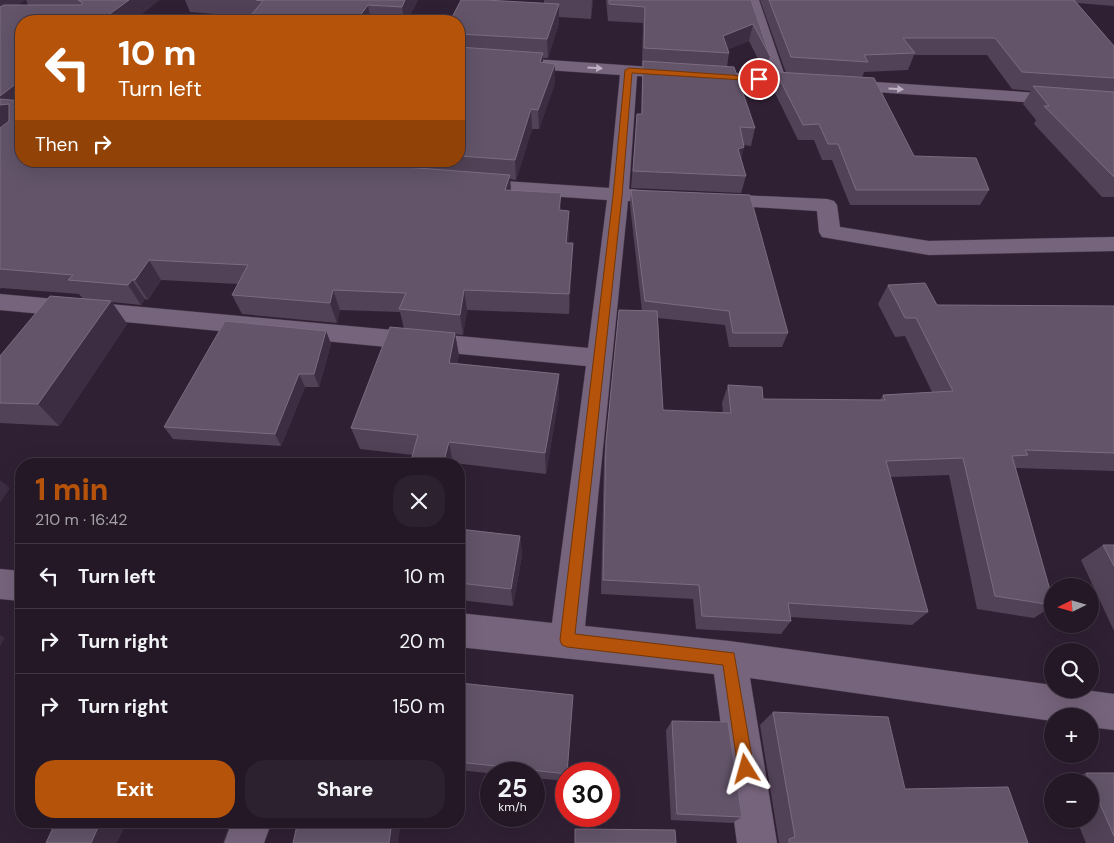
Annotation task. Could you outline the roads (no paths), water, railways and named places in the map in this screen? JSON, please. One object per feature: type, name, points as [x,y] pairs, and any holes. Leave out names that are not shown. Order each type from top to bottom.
[{"type":"street","points":[[752,0],[776,74]]},
{"type":"street","points":[[465,48],[1114,103]]},
{"type":"street","points":[[465,59],[629,70],[776,74],[1114,89]]},
{"type":"street","points":[[567,640],[618,196],[629,70]]},
{"type":"street","points":[[459,184],[618,196],[826,205],[830,232],[929,248],[1114,244]]},
{"type":"street","points":[[0,302],[599,358]]},
{"type":"street","points":[[0,584],[15,585]]},
{"type":"street","points":[[465,631],[729,658],[1114,712]]},
{"type":"street","points":[[729,658],[757,843]]},
{"type":"street","points":[[244,843],[249,828]]}]
